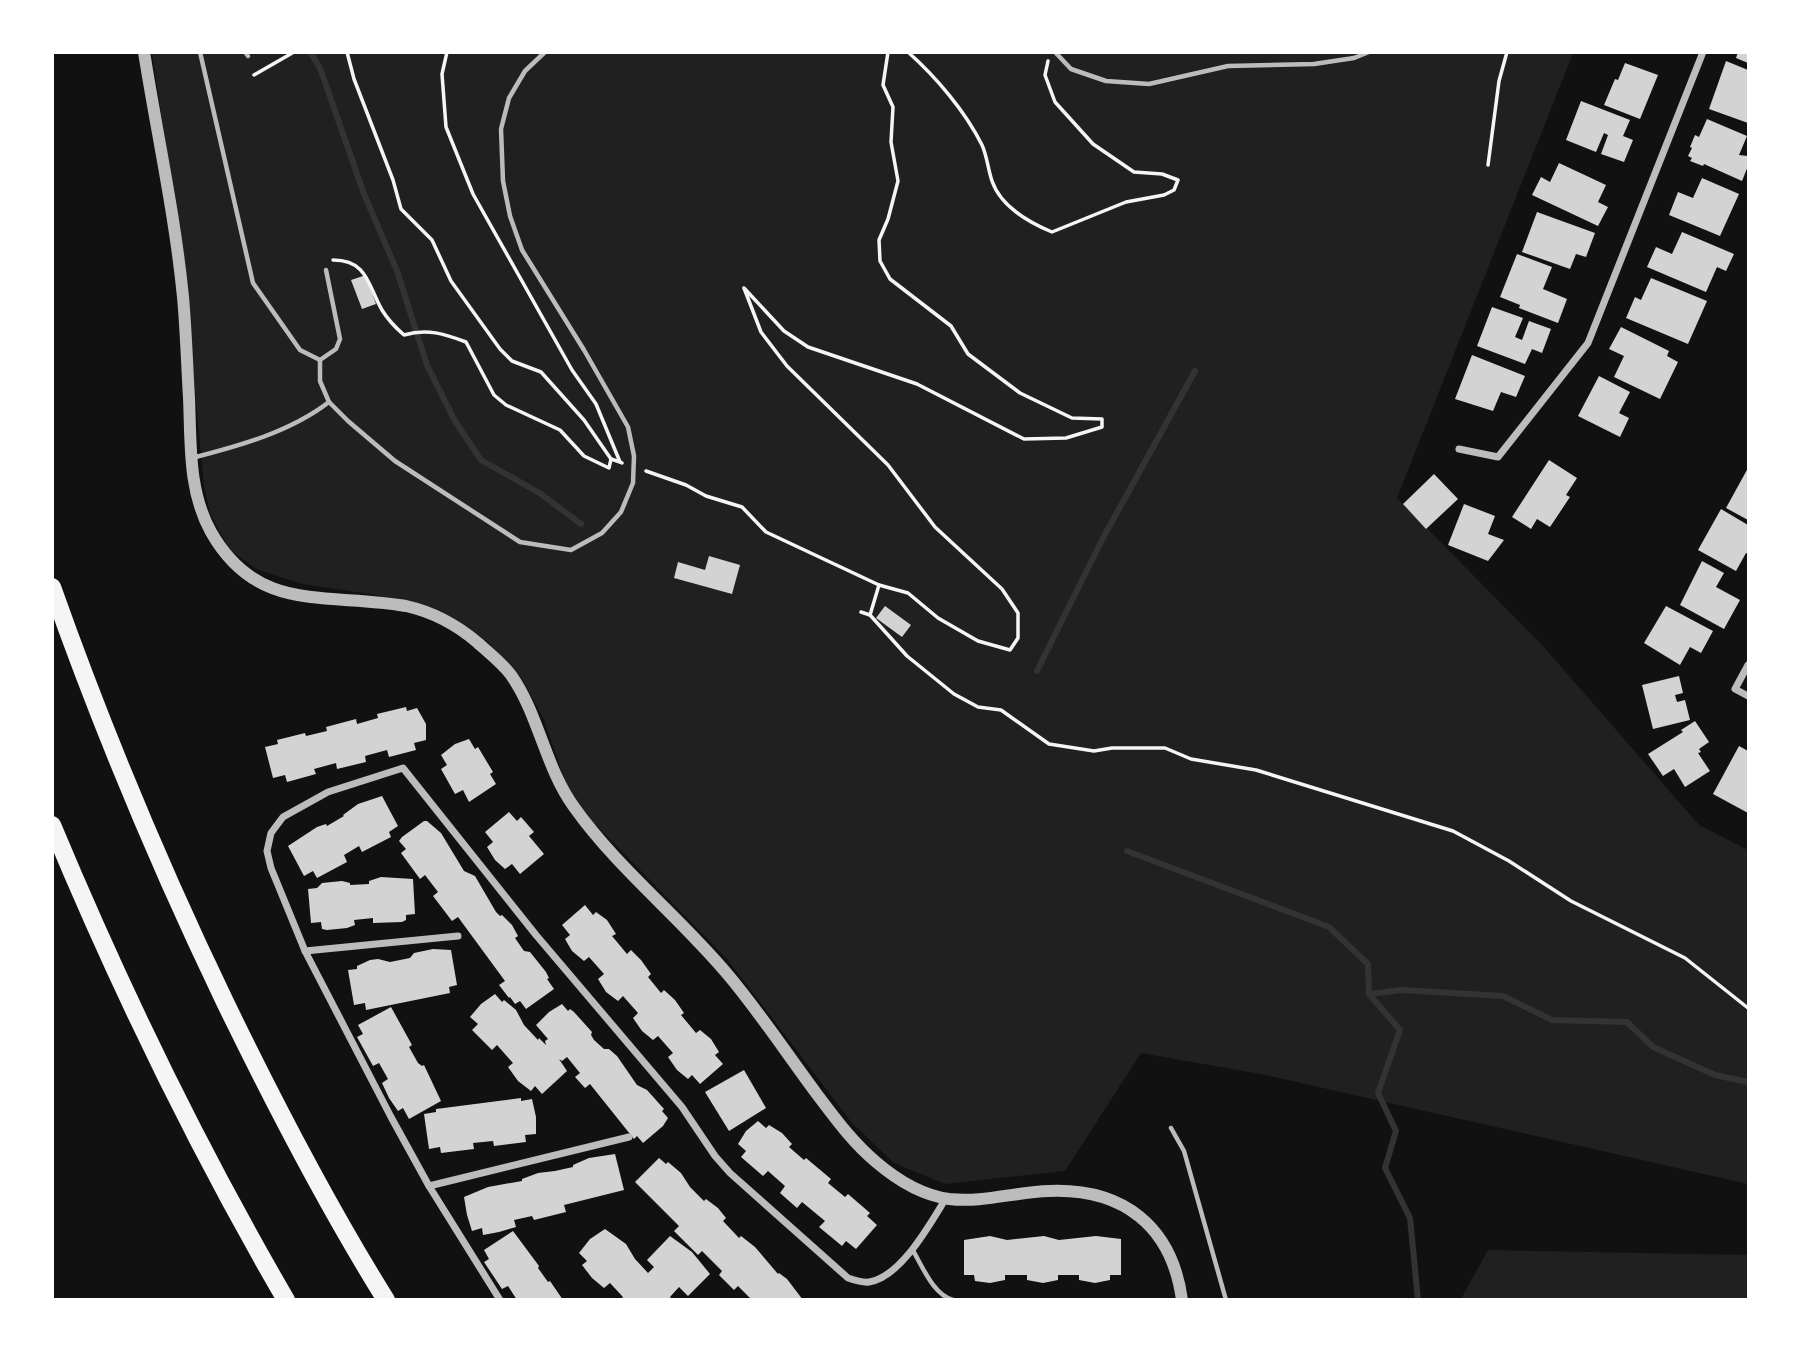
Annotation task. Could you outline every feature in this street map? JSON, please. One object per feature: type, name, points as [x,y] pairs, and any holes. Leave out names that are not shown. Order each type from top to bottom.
[{"type":"highway","points":[[52,587],[125,777],[196,941],[294,1139],[386,1300]]},
{"type":"highway","points":[[52,825],[173,1090],[286,1300]]},
{"type":"street","points":[[144,52],[183,296],[191,458],[197,500],[212,532],[230,558],[253,579],[283,593],[314,600],[405,606],[437,615],[466,633],[508,671],[522,694],[551,769],[572,805],[597,837],[728,975],[850,1138],[878,1164],[912,1188],[946,1198],[984,1199],[1053,1190],[1084,1193],[1116,1202],[1143,1218],[1161,1237],[1173,1261],[1182,1300]]},
{"type":"street","points":[[1459,449],[1498,457],[1588,343],[1703,52]]},
{"type":"street","points":[[1748,665],[1735,689],[1748,696]]},
{"type":"street","points":[[500,1300],[429,1186],[305,951],[271,868],[267,851],[271,834],[283,817],[328,792],[403,768],[536,935],[682,1107],[715,1156],[730,1173],[848,1278],[867,1283],[887,1276],[920,1239],[946,1198]]},
{"type":"street","points":[[305,951],[458,936]]},
{"type":"street","points":[[429,1186],[629,1137]]},
{"type":"lane","points":[[200,52],[253,283],[300,350],[320,360]]},
{"type":"lane","points":[[320,360],[320,381],[329,402],[348,421],[395,461],[520,542],[571,550],[602,533],[621,512],[633,483],[634,456],[628,427],[522,250],[510,216],[503,181],[501,129],[509,98],[525,71],[545,52]]},
{"type":"lane","points":[[1053,52],[1071,69],[1106,81],[1149,84],[1228,66],[1314,64],[1354,58],[1369,52]]},
{"type":"lane","points":[[320,360],[336,349],[340,339],[326,270]]},
{"type":"lane","points":[[191,458],[235,447],[308,418],[329,402]]},
{"type":"lane","points":[[1171,1128],[1184,1151],[1226,1300]]},
{"type":"lane","points":[[912,1249],[937,1290],[953,1300]]},
{"type":"path","points":[[254,75],[294,52]]},
{"type":"path","points":[[347,52],[354,79],[393,180],[401,209],[432,240],[451,281],[500,349],[512,361],[541,372],[584,420],[611,459],[742,507],[766,532],[879,584],[908,593],[938,618],[978,641],[1010,650],[1018,638],[1018,613],[1002,589],[935,527],[888,465],[787,366],[761,332],[744,288],[784,331],[808,347],[917,384],[1024,439],[1066,439],[1102,427],[1102,419],[1072,418],[1020,393],[968,354],[951,326],[890,279],[880,261],[879,240],[888,219],[898,181],[891,142],[893,107],[883,85],[888,52]]},
{"type":"path","points":[[447,52],[442,74],[446,127],[473,194],[572,370],[596,404],[620,462]]},
{"type":"path","points":[[908,52],[957,106],[983,146],[992,184],[1013,210],[1028,223],[1052,232],[1126,202],[1164,195],[1174,190],[1178,180],[1162,174],[1135,172],[1116,161],[1086,136],[1055,102],[1045,75],[1053,52]]},
{"type":"path","points":[[1488,165],[1499,81],[1507,52]]},
{"type":"path","points":[[320,261],[347,260],[367,277],[382,311],[404,335],[419,331],[443,333],[467,342],[494,395],[506,405],[560,430],[584,457],[592,462],[608,468],[611,459]]},
{"type":"path","points":[[870,615],[879,584]]},
{"type":"path","points":[[861,612],[870,615],[908,656],[954,694],[978,707],[1001,710],[1049,744],[1094,751],[1112,748],[1165,748],[1191,759],[1256,770],[1453,831],[1509,861],[1572,901],[1685,958],[1748,1008]]},
{"type":"shaded area","points":[[152,53],[1573,53],[1397,498],[1543,646],[1699,825],[1748,850],[1748,1184],[1266,1075],[1141,1053],[1065,1171],[945,1184],[894,1163],[852,1123],[727,959],[594,823],[568,790],[544,720],[522,679],[489,643],[455,619],[427,607],[370,594],[302,584],[256,569],[229,549],[210,513],[204,486],[181,241]]},
{"type":"shaded area","points":[[1488,1250],[1748,1255],[1748,1299],[1461,1299]]},
{"type":"building","points":[[1738,52],[1748,52],[1748,63],[1736,58]]},
{"type":"building","points":[[1726,61],[1748,70],[1748,123],[1709,109]]},
{"type":"building","points":[[1625,63],[1658,75],[1640,119],[1604,105]]},
{"type":"building","points":[[1581,101],[1630,120],[1623,136],[1633,140],[1624,162],[1601,154],[1608,135],[1604,133],[1596,152],[1566,140]]},
{"type":"building","points":[[1707,119],[1747,136],[1739,155],[1748,156],[1748,166],[1742,181],[1704,164],[1703,166],[1690,161],[1690,147],[1695,135],[1699,137]]},
{"type":"building","points":[[1559,163],[1606,185],[1598,202],[1608,207],[1598,226],[1532,195],[1541,177],[1550,182]]},
{"type":"building","points":[[1702,178],[1739,194],[1720,236],[1669,215],[1678,192],[1693,198]]},
{"type":"building","points":[[1537,212],[1595,233],[1586,257],[1576,254],[1570,269],[1522,252]]},
{"type":"building","points":[[1682,232],[1734,254],[1726,271],[1717,267],[1706,292],[1647,267],[1656,247],[1672,254]]},
{"type":"building","points":[[1517,254],[1552,267],[1543,289],[1567,299],[1558,323],[1519,308],[1520,305],[1500,297]]},
{"type":"building","points":[[366,275],[376,304],[362,309],[351,280]]},
{"type":"building","points":[[1651,278],[1707,301],[1688,344],[1626,318],[1635,297],[1641,300]]},
{"type":"building","points":[[1492,307],[1523,318],[1515,337],[1522,340],[1529,321],[1551,329],[1542,353],[1532,349],[1525,364],[1477,346]]},
{"type":"building","points":[[1621,327],[1669,351],[1667,356],[1678,362],[1660,399],[1614,377],[1624,356],[1609,349]]},
{"type":"building","points":[[1472,355],[1525,376],[1516,397],[1501,392],[1493,411],[1455,399]]},
{"type":"building","points":[[1599,376],[1630,392],[1619,413],[1629,418],[1620,437],[1578,416]]},
{"type":"building","points":[[1549,460],[1577,478],[1566,495],[1570,497],[1550,527],[1537,519],[1531,529],[1512,517]]},
{"type":"building","points":[[1748,468],[1748,520],[1726,508]]},
{"type":"building","points":[[1434,474],[1458,499],[1426,529],[1403,504]]},
{"type":"building","points":[[1464,504],[1495,516],[1488,534],[1504,540],[1488,561],[1448,545]]},
{"type":"building","points":[[1721,509],[1748,525],[1748,554],[1746,553],[1736,571],[1698,550]]},
{"type":"building","points":[[709,556],[740,565],[732,594],[674,578],[678,562],[705,570]]},
{"type":"building","points":[[1702,561],[1724,573],[1716,587],[1740,600],[1724,629],[1680,605]]},
{"type":"building","points":[[885,606],[911,625],[902,637],[876,618]]},
{"type":"building","points":[[1666,606],[1713,631],[1701,653],[1690,647],[1680,665],[1644,643]]},
{"type":"building","points":[[1679,676],[1683,693],[1675,695],[1677,702],[1685,700],[1690,720],[1653,729],[1642,685]]},
{"type":"building","points":[[406,707],[407,711],[417,708],[426,724],[426,740],[414,743],[416,750],[389,757],[387,750],[365,756],[366,762],[337,769],[336,763],[314,769],[316,774],[287,782],[285,775],[273,778],[265,747],[278,744],[277,740],[327,731],[326,727],[356,719],[357,724],[378,718],[377,714]]},
{"type":"building","points":[[1695,721],[1709,742],[1699,749],[1701,752],[1698,753],[1710,771],[1685,787],[1674,769],[1663,776],[1648,754],[1683,732],[1681,730]]},
{"type":"building","points":[[469,739],[475,749],[478,747],[493,772],[490,774],[496,784],[469,802],[463,790],[455,794],[441,769],[447,765],[441,755],[455,744]]},
{"type":"building","points":[[1739,746],[1748,751],[1748,813],[1713,794]]},
{"type":"building","points":[[382,796],[398,826],[389,832],[391,837],[362,852],[359,846],[344,855],[347,862],[317,878],[313,871],[304,876],[288,846],[317,827],[327,826],[344,816],[358,804]]},
{"type":"building","points":[[509,812],[517,821],[521,817],[534,832],[529,836],[544,854],[520,874],[512,864],[505,869],[487,847],[493,842],[485,832]]},
{"type":"building","points":[[424,821],[441,833],[464,871],[475,876],[496,912],[512,925],[518,936],[515,938],[524,951],[530,952],[546,972],[554,989],[526,1009],[520,1001],[515,1004],[509,998],[499,985],[505,981],[458,917],[452,921],[433,896],[438,892],[425,875],[420,879],[401,853],[406,849],[399,841]]},
{"type":"building","points":[[381,877],[413,879],[415,914],[406,915],[406,920],[402,922],[373,923],[373,918],[354,920],[355,925],[347,928],[327,930],[322,929],[321,922],[311,923],[308,889],[317,888],[322,883],[342,881],[350,885],[369,884],[369,881]]},
{"type":"building","points":[[585,905],[593,915],[596,912],[607,920],[616,934],[612,936],[627,954],[631,950],[641,960],[651,974],[648,977],[661,993],[664,990],[675,1000],[684,1013],[681,1015],[696,1033],[700,1030],[711,1039],[719,1052],[715,1055],[723,1064],[700,1084],[692,1075],[688,1079],[677,1070],[668,1057],[673,1053],[658,1036],[653,1040],[642,1031],[633,1018],[638,1013],[623,996],[618,1001],[606,992],[598,979],[604,974],[589,957],[584,961],[572,951],[565,939],[570,935],[562,925]]},
{"type":"building","points":[[433,949],[451,950],[457,985],[449,987],[450,993],[366,1010],[365,1003],[354,1005],[348,970],[357,969],[357,966],[370,960],[390,962]]},
{"type":"building","points":[[495,994],[502,1002],[504,1000],[516,1010],[524,1025],[546,1045],[545,1041],[548,1039],[536,1025],[562,1004],[568,1011],[570,1009],[574,1012],[592,1032],[594,1040],[617,1056],[637,1085],[647,1090],[664,1109],[662,1111],[668,1118],[663,1126],[643,1143],[637,1136],[634,1139],[590,1084],[585,1088],[575,1077],[580,1073],[567,1057],[562,1061],[559,1059],[567,1071],[542,1094],[535,1086],[531,1091],[518,1081],[508,1067],[513,1063],[497,1045],[492,1050],[472,1030],[478,1024],[470,1017],[481,1004]]},
{"type":"building","points":[[391,1007],[412,1045],[409,1047],[418,1063],[424,1065],[441,1101],[409,1119],[403,1108],[398,1111],[389,1098],[382,1083],[388,1079],[379,1063],[373,1066],[357,1037],[363,1034],[358,1025]]},
{"type":"building","points":[[744,1070],[766,1108],[729,1131],[705,1092]]},
{"type":"building","points":[[521,1098],[521,1101],[532,1099],[536,1117],[536,1134],[525,1135],[526,1142],[494,1146],[493,1141],[473,1143],[474,1149],[441,1153],[440,1147],[429,1149],[424,1114],[436,1112],[436,1109]]},
{"type":"building","points":[[758,1121],[766,1128],[769,1125],[782,1133],[792,1144],[789,1147],[831,1179],[828,1183],[845,1197],[848,1194],[870,1213],[867,1216],[877,1225],[856,1249],[846,1241],[842,1246],[819,1227],[825,1221],[802,1202],[797,1208],[780,1193],[785,1186],[768,1171],[763,1176],[741,1157],[746,1151],[738,1144],[746,1131]]},
{"type":"building","points":[[615,1154],[624,1190],[564,1205],[566,1212],[534,1220],[532,1216],[514,1220],[516,1227],[499,1232],[483,1235],[482,1228],[472,1231],[464,1197],[488,1187],[522,1181],[538,1173],[573,1167],[589,1158]]},
{"type":"building","points":[[659,1158],[681,1173],[704,1201],[706,1199],[718,1208],[726,1218],[723,1221],[739,1238],[741,1236],[755,1247],[778,1274],[787,1279],[803,1300],[749,1300],[738,1286],[734,1290],[719,1275],[722,1271],[702,1251],[698,1255],[674,1231],[679,1226],[635,1182]]},
{"type":"building","points":[[605,1229],[626,1244],[648,1273],[654,1267],[647,1260],[670,1236],[692,1252],[710,1274],[688,1296],[679,1287],[670,1297],[673,1300],[620,1300],[623,1297],[610,1283],[604,1288],[592,1278],[582,1265],[587,1261],[579,1253],[590,1239]]},
{"type":"building","points":[[513,1231],[563,1300],[517,1300],[508,1286],[502,1289],[484,1262],[489,1259],[484,1250]]},
{"type":"building","points":[[990,1236],[1007,1240],[1044,1236],[1059,1240],[1096,1236],[1121,1239],[1121,1275],[1110,1275],[1110,1280],[1095,1283],[1079,1280],[1079,1275],[1058,1275],[1058,1280],[1043,1283],[1027,1280],[1027,1275],[1005,1275],[1005,1280],[990,1283],[975,1281],[974,1275],[964,1275],[964,1240]]},
{"type":"waterway","points":[[310,52],[320,68],[364,194],[397,271],[427,365],[455,421],[481,460],[541,494],[581,524]]},
{"type":"waterway","points":[[1037,671],[1103,538],[1195,371]]},
{"type":"waterway","points":[[1127,851],[1329,927],[1368,964],[1369,994]]},
{"type":"waterway","points":[[1369,994],[1402,990],[1503,996],[1552,1020],[1627,1022],[1653,1047],[1715,1075],[1748,1082]]},
{"type":"waterway","points":[[1369,994],[1400,1030],[1378,1093],[1396,1131],[1385,1168],[1410,1218],[1418,1300]]}]
